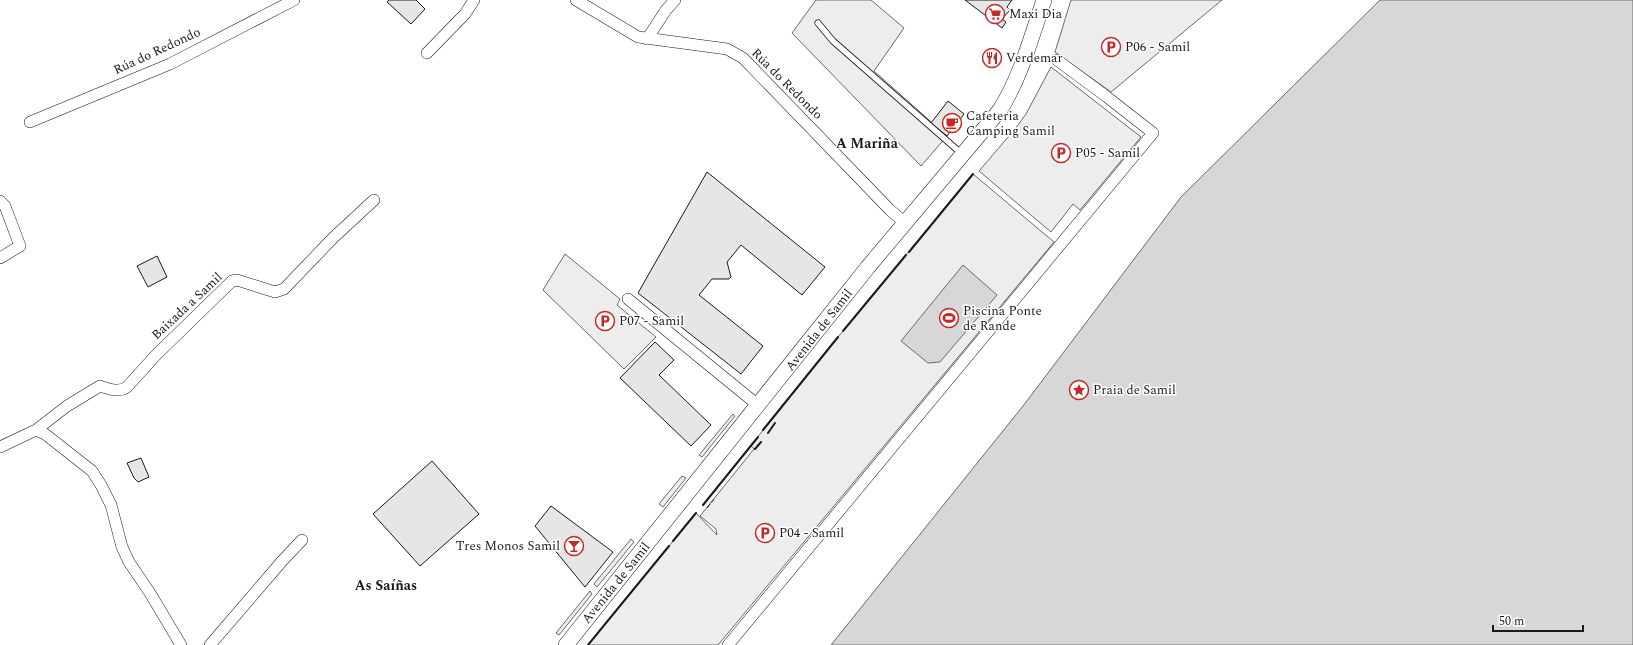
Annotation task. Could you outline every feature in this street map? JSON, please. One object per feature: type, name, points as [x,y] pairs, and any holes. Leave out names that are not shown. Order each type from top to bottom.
[{"type":"main road","name":"Avenida de Samil","points":[[566,645],[905,223],[1000,110],[1021,70],[1044,0]]},
{"type":"street","name":"Rúa do Redondo","points":[[30,122],[170,64],[294,0]]},
{"type":"street","points":[[427,53],[466,14],[474,0]]},
{"type":"street","name":"Rúa do Redondo","points":[[576,0],[638,37],[727,49],[744,58],[890,210],[905,223]]},
{"type":"street","points":[[647,39],[666,10],[675,0]]},
{"type":"street","points":[[728,645],[1153,133],[1057,60]]},
{"type":"street","name":"Baixada a Samil","points":[[0,447],[36,430],[67,406],[100,386],[122,391],[156,355],[232,281],[237,280],[275,292],[284,289],[333,238],[374,200]]},
{"type":"street","points":[[0,201],[5,206],[20,246],[0,258]]},
{"type":"street","points":[[628,300],[758,406]]},
{"type":"street","points":[[36,430],[45,434],[92,471],[111,505],[122,547],[129,562],[182,645]]},
{"type":"street","points":[[210,645],[302,540]]},
{"type":"lane","points":[[818,23],[833,41],[963,154]]},
{"type":"shaded area","points":[[816,0],[871,0],[904,28],[874,71],[947,136],[921,166],[792,33]]},
{"type":"shaded area","name":"P06 - Samil","points":[[1071,0],[1222,0],[1111,92],[1055,52]]},
{"type":"shaded area","points":[[1380,0],[1633,0],[1633,645],[831,645],[1023,406],[1181,197]]},
{"type":"shaded area","name":"P05 - Samil","points":[[1051,67],[1141,137],[1080,210],[1073,204],[1051,232],[979,171],[1026,114]]},
{"type":"shaded area","points":[[973,174],[1054,242],[718,645],[588,645],[696,513],[717,535],[716,529],[700,516],[754,449],[751,446],[763,430]]},
{"type":"shaded area","name":"P07 - Samil","points":[[565,254],[620,299],[617,305],[656,337],[624,369],[543,290]]},
{"type":"shaded area","name":"Piscina Ponte de Rande","points":[[963,265],[997,295],[940,362],[928,363],[901,341]]},
{"type":"shaded area","points":[[733,414],[735,416],[702,457],[699,455]]},
{"type":"shaded area","points":[[682,476],[686,478],[663,507],[659,504]]},
{"type":"shaded area","points":[[631,539],[634,542],[597,587],[594,584]]},
{"type":"shaded area","points":[[590,591],[592,594],[559,635],[556,633]]},
{"type":"building","points":[[389,0],[416,0],[425,9],[411,24],[387,2]]},
{"type":"building","name":"Maxi Dia","points":[[965,0],[1012,0],[1007,7],[1010,10],[1002,19],[1006,22],[1002,28]]},
{"type":"building","points":[[948,101],[964,114],[947,136],[931,123]]},
{"type":"building","points":[[707,172],[825,267],[802,295],[741,245],[727,262],[731,277],[729,279],[712,279],[699,295],[763,346],[741,374],[638,293]]},
{"type":"building","points":[[157,256],[167,277],[148,287],[137,266]]},
{"type":"building","points":[[655,342],[674,360],[659,375],[711,425],[691,446],[620,378]]},
{"type":"building","points":[[141,458],[149,477],[138,482],[134,478],[127,463]]},
{"type":"building","points":[[432,461],[479,514],[420,566],[373,514]]},
{"type":"building","points":[[551,506],[613,552],[585,587],[535,526]]},
{"type":"fence","points":[[707,508],[714,499]]},
{"type":"wall","points":[[909,252],[973,174]]},
{"type":"wall","points":[[843,331],[906,255]]},
{"type":"wall","points":[[763,430],[838,337]]},
{"type":"wall","points":[[768,433],[775,423]]},
{"type":"wall","points":[[703,505],[758,437]]},
{"type":"wall","points":[[755,449],[761,442]]},
{"type":"wall","points":[[673,541],[696,513]]},
{"type":"wall","points":[[588,645],[669,546]]},
{"type":"place","name":"Maxi Dia","points":[[995,14]]},
{"type":"place","name":"P06 - Samil","points":[[1111,47]]},
{"type":"place","name":"Verdemar","points":[[992,58]]},
{"type":"place","name":"Cafeteria Camping Samil","points":[[952,123]]},
{"type":"place","name":"P05 - Samil","points":[[1061,153]]},
{"type":"place","name":"Piscina Ponte de Rande","points":[[949,318]]},
{"type":"place","name":"P07 - Samil","points":[[605,321]]},
{"type":"place","name":"Praia de Samil","points":[[1079,390]]},
{"type":"place","name":"P04 - Samil","points":[[765,533]]},
{"type":"place","name":"Tres Monos Samil","points":[[574,546]]},
{"type":"district","name":"A Mariña","points":[[867,143]]},
{"type":"district","name":"As Saíñas","points":[[386,585]]}]
